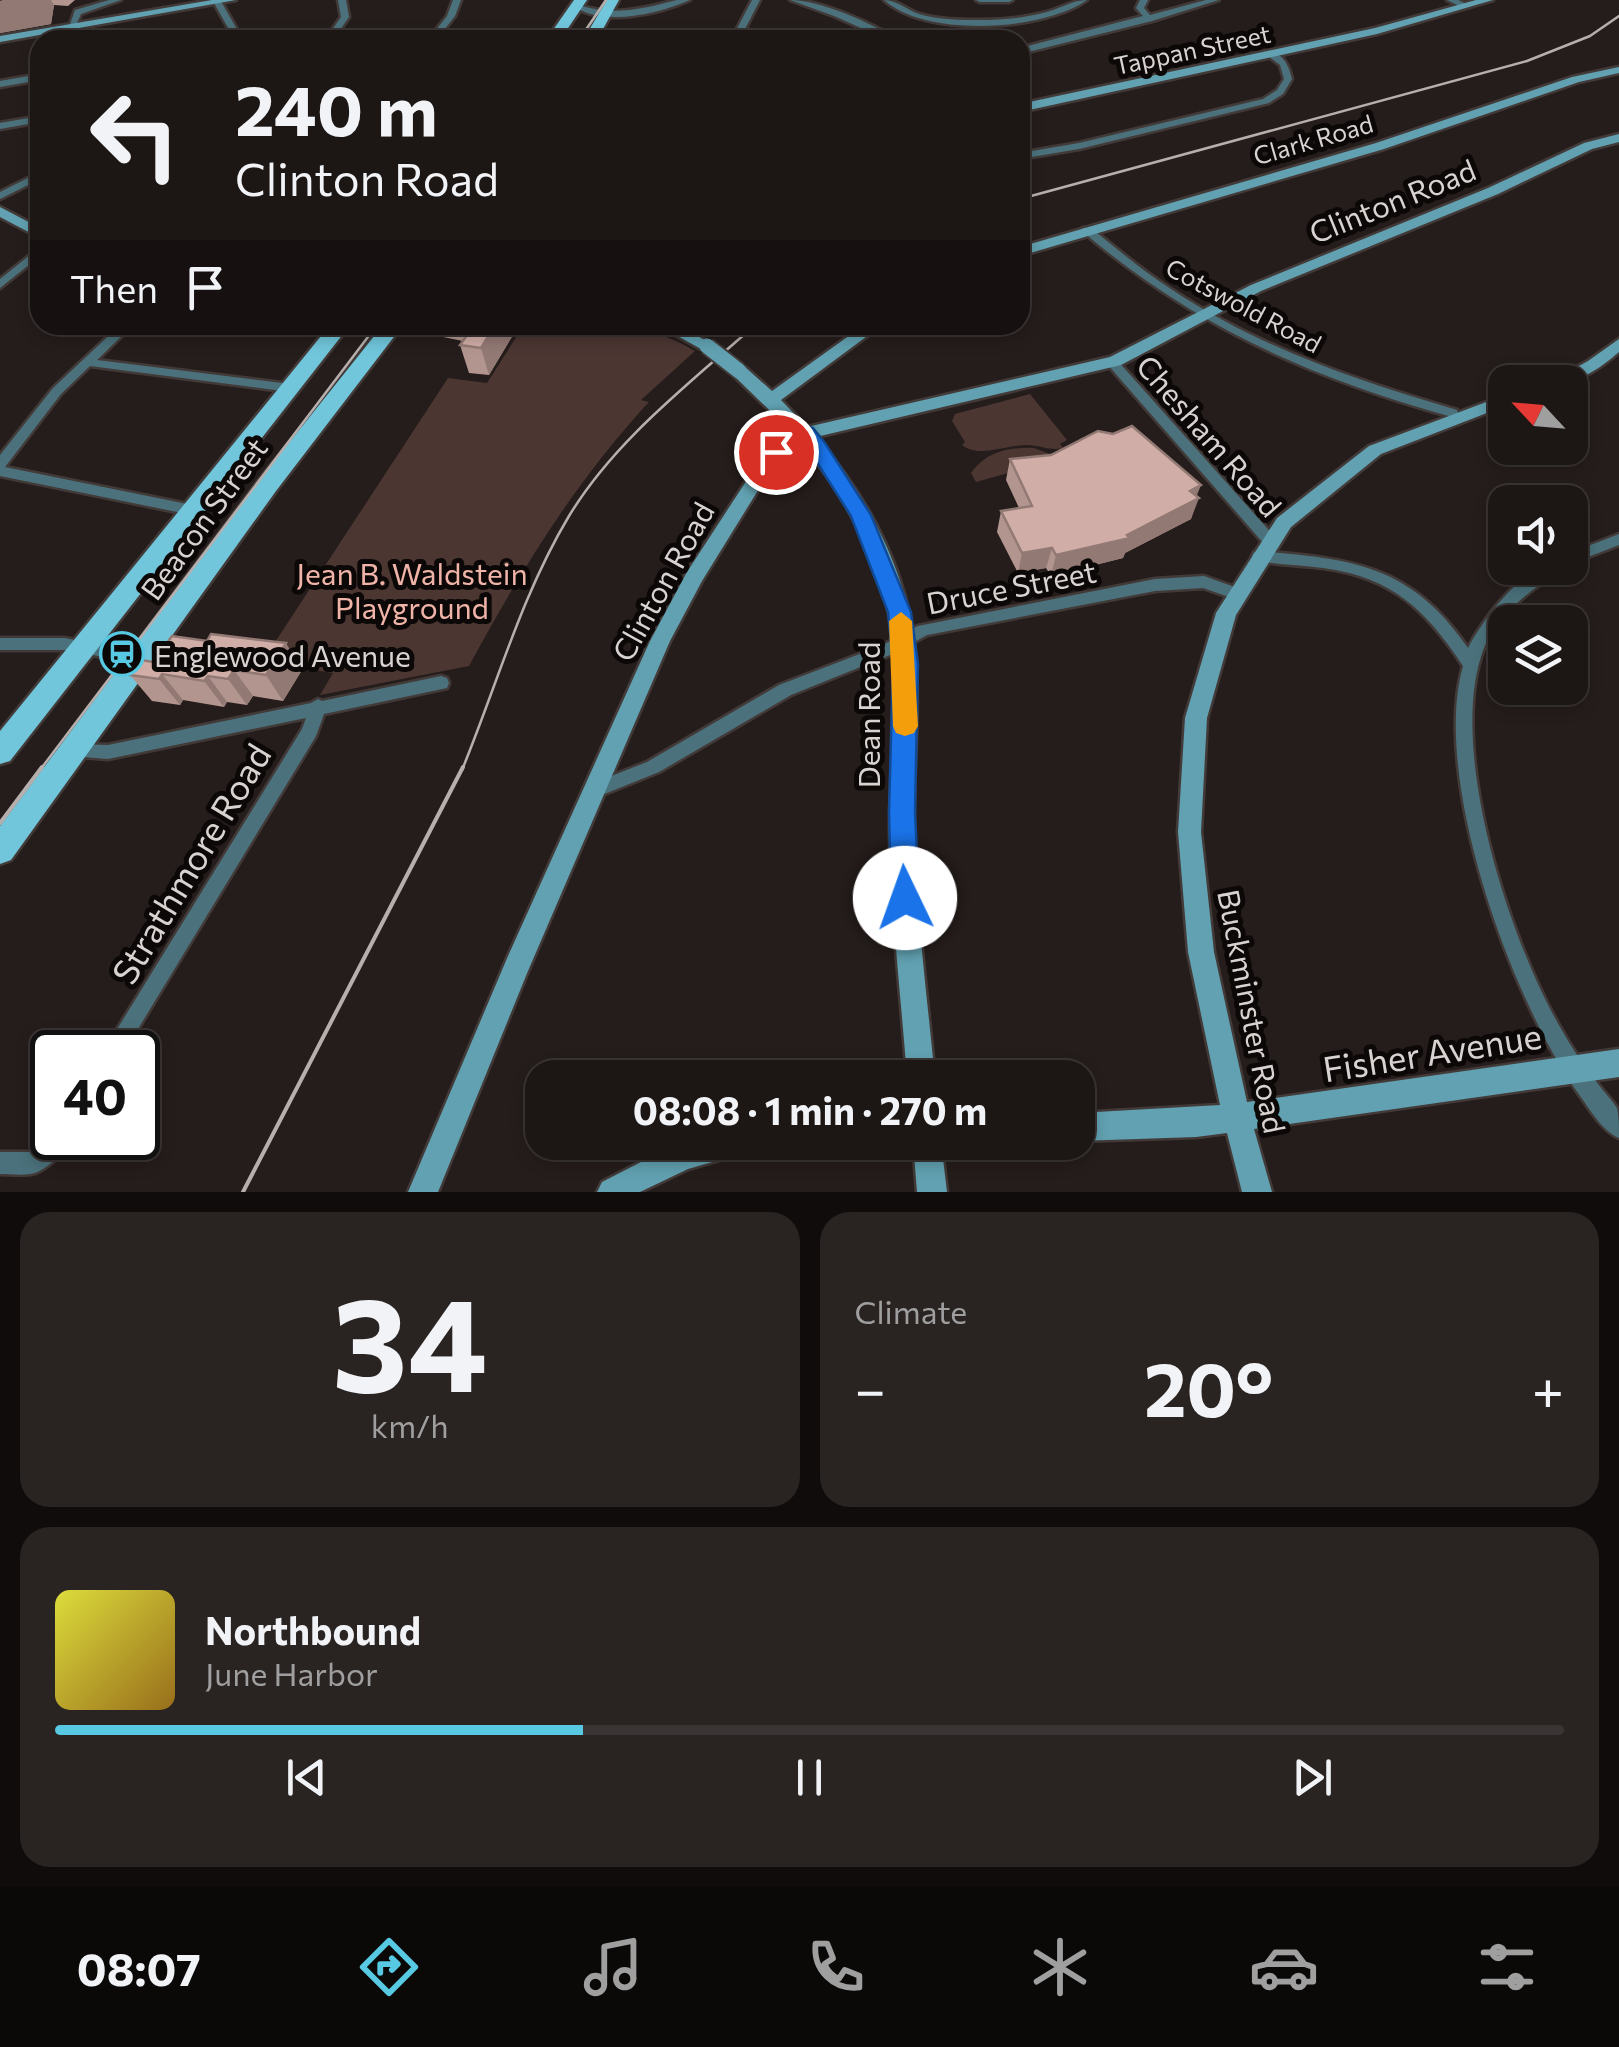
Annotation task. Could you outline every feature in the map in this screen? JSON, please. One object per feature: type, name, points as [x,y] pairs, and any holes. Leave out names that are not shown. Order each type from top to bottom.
[{"type":"main road","points":[[560,30],[579,3]]},
{"type":"main road","points":[[596,30],[609,6]]},
{"type":"main road","name":"Beacon Street","points":[[0,752],[332,335]]},
{"type":"main road","name":"Beacon Street","points":[[0,850],[268,485],[385,335]]},
{"type":"street","points":[[70,28],[74,15],[117,0]]},
{"type":"street","points":[[336,30],[345,17],[342,0]]},
{"type":"street","points":[[440,30],[457,0]]},
{"type":"street","points":[[579,3],[587,12],[609,6],[686,0]]},
{"type":"street","points":[[740,30],[756,0]]},
{"type":"street","points":[[794,0],[873,30]]},
{"type":"street","points":[[888,0],[901,10],[980,23],[1050,15],[1083,0]]},
{"type":"street","points":[[980,0],[1009,0]]},
{"type":"street","points":[[1144,0],[1140,8],[1149,19]]},
{"type":"street","points":[[1030,49],[1216,0]]},
{"type":"street","points":[[1451,0],[1466,6]]},
{"type":"street","name":"Tappan Street","points":[[1030,106],[1271,54],[1488,0]]},
{"type":"street","points":[[58,30],[224,1],[235,30]]},
{"type":"street","points":[[0,40],[30,35]]},
{"type":"street","points":[[1030,154],[1263,102],[1278,94],[1288,78],[1284,64],[1271,54]]},
{"type":"street","name":"Clark Road","points":[[1030,249],[1380,146],[1576,79],[1619,70]]},
{"type":"street","points":[[0,84],[30,79]]},
{"type":"street","points":[[0,126],[30,121]]},
{"type":"street","name":"Clinton Road","points":[[422,1192],[652,656],[710,551],[772,456],[788,441],[806,433],[1112,362],[1256,288],[1504,186],[1579,150],[1619,138]]},
{"type":"street","points":[[0,196],[30,180]]},
{"type":"street","points":[[0,211],[30,228]]},
{"type":"street","name":"Cotswold Road","points":[[1087,230],[1129,266],[1204,314],[1316,370],[1452,413]]},
{"type":"street","points":[[0,285],[30,259]]},
{"type":"street","points":[[116,335],[46,404],[0,468],[192,510]]},
{"type":"street","name":"Dean Road","points":[[686,335],[739,371],[806,433],[867,527],[899,612],[904,641],[902,830],[920,1060]]},
{"type":"street","points":[[772,399],[860,335]]},
{"type":"street","points":[[1588,369],[1619,344]]},
{"type":"street","points":[[86,362],[290,388]]},
{"type":"street","name":"Chesham Road","points":[[1112,362],[1265,549]]},
{"type":"street","name":"Buckminster Road","points":[[1257,1192],[1236,1118],[1202,964],[1189,869],[1190,768],[1196,717],[1216,632],[1235,593],[1282,525],[1329,481],[1368,451],[1452,413],[1488,404]]},
{"type":"street","points":[[1588,552],[1619,539]]},
{"type":"street","points":[[1265,549],[1343,564],[1394,582],[1438,617],[1472,667]]},
{"type":"street","name":"Druce Street","points":[[592,791],[653,767],[785,690],[926,630],[1155,585],[1204,582],[1235,593]]},
{"type":"street","points":[[1533,585],[1499,612],[1476,650],[1465,693],[1464,740],[1492,884],[1534,996],[1572,1068],[1619,1128]]},
{"type":"street","points":[[0,644],[82,647],[144,658]]},
{"type":"street","points":[[76,751],[108,752],[441,683]]},
{"type":"street","name":"Strathmore Road","points":[[126,1030],[310,731],[318,706]]},
{"type":"street","name":"Fisher Avenue","points":[[1095,1126],[1236,1118],[1619,1062]]},
{"type":"street","points":[[0,1162],[36,1160]]},
{"type":"street","points":[[612,1192],[670,1160]]},
{"type":"street","points":[[929,1160],[932,1192]]},
{"type":"green space","name":"Jean B. Waldstein Playground","points":[[518,335],[660,335],[695,351],[641,400],[649,402],[551,528],[469,666],[320,695],[333,673],[262,662],[448,378],[487,383]]},
{"type":"green space","points":[[1030,394],[1067,440],[1060,444],[1063,448],[1021,445],[977,451],[962,445],[965,442],[952,421],[955,414]]},
{"type":"green space","points":[[1034,448],[1061,458],[976,482],[971,473],[999,452]]},
{"type":"building","points":[[467,335],[489,335],[481,348],[460,345]]},
{"type":"building","points":[[1132,426],[1201,485],[1190,491],[1199,498],[1127,535],[1130,538],[1056,555],[1052,548],[1022,553],[1001,511],[1032,506],[1010,459],[1051,455],[1098,431],[1113,434]]},
{"type":"building","points":[[211,634],[286,643],[266,675],[234,670],[228,679],[208,676],[204,681],[162,674],[159,679],[130,675],[141,660],[153,662],[172,636],[207,641]]},
{"type":"tram line","points":[[586,30],[606,0]]},
{"type":"tram line","points":[[1030,196],[1527,61],[1590,36],[1619,16]]},
{"type":"tram line","points":[[40,770],[369,335]]},
{"type":"tram line","points":[[462,770],[537,577],[587,488],[679,391],[743,335]]},
{"type":"tram line","points":[[0,823],[42,767]]},
{"type":"tram line","points":[[243,1192],[463,767]]},
{"type":"slow traffic","points":[[901,621],[906,664],[905,726]]},
{"type":"place","name":"Englewood Avenue","points":[[122,654]]},
{"type":"route","points":[[776,452],[806,433],[818,448],[861,515],[899,612],[906,664],[902,812],[905,898]]}]
